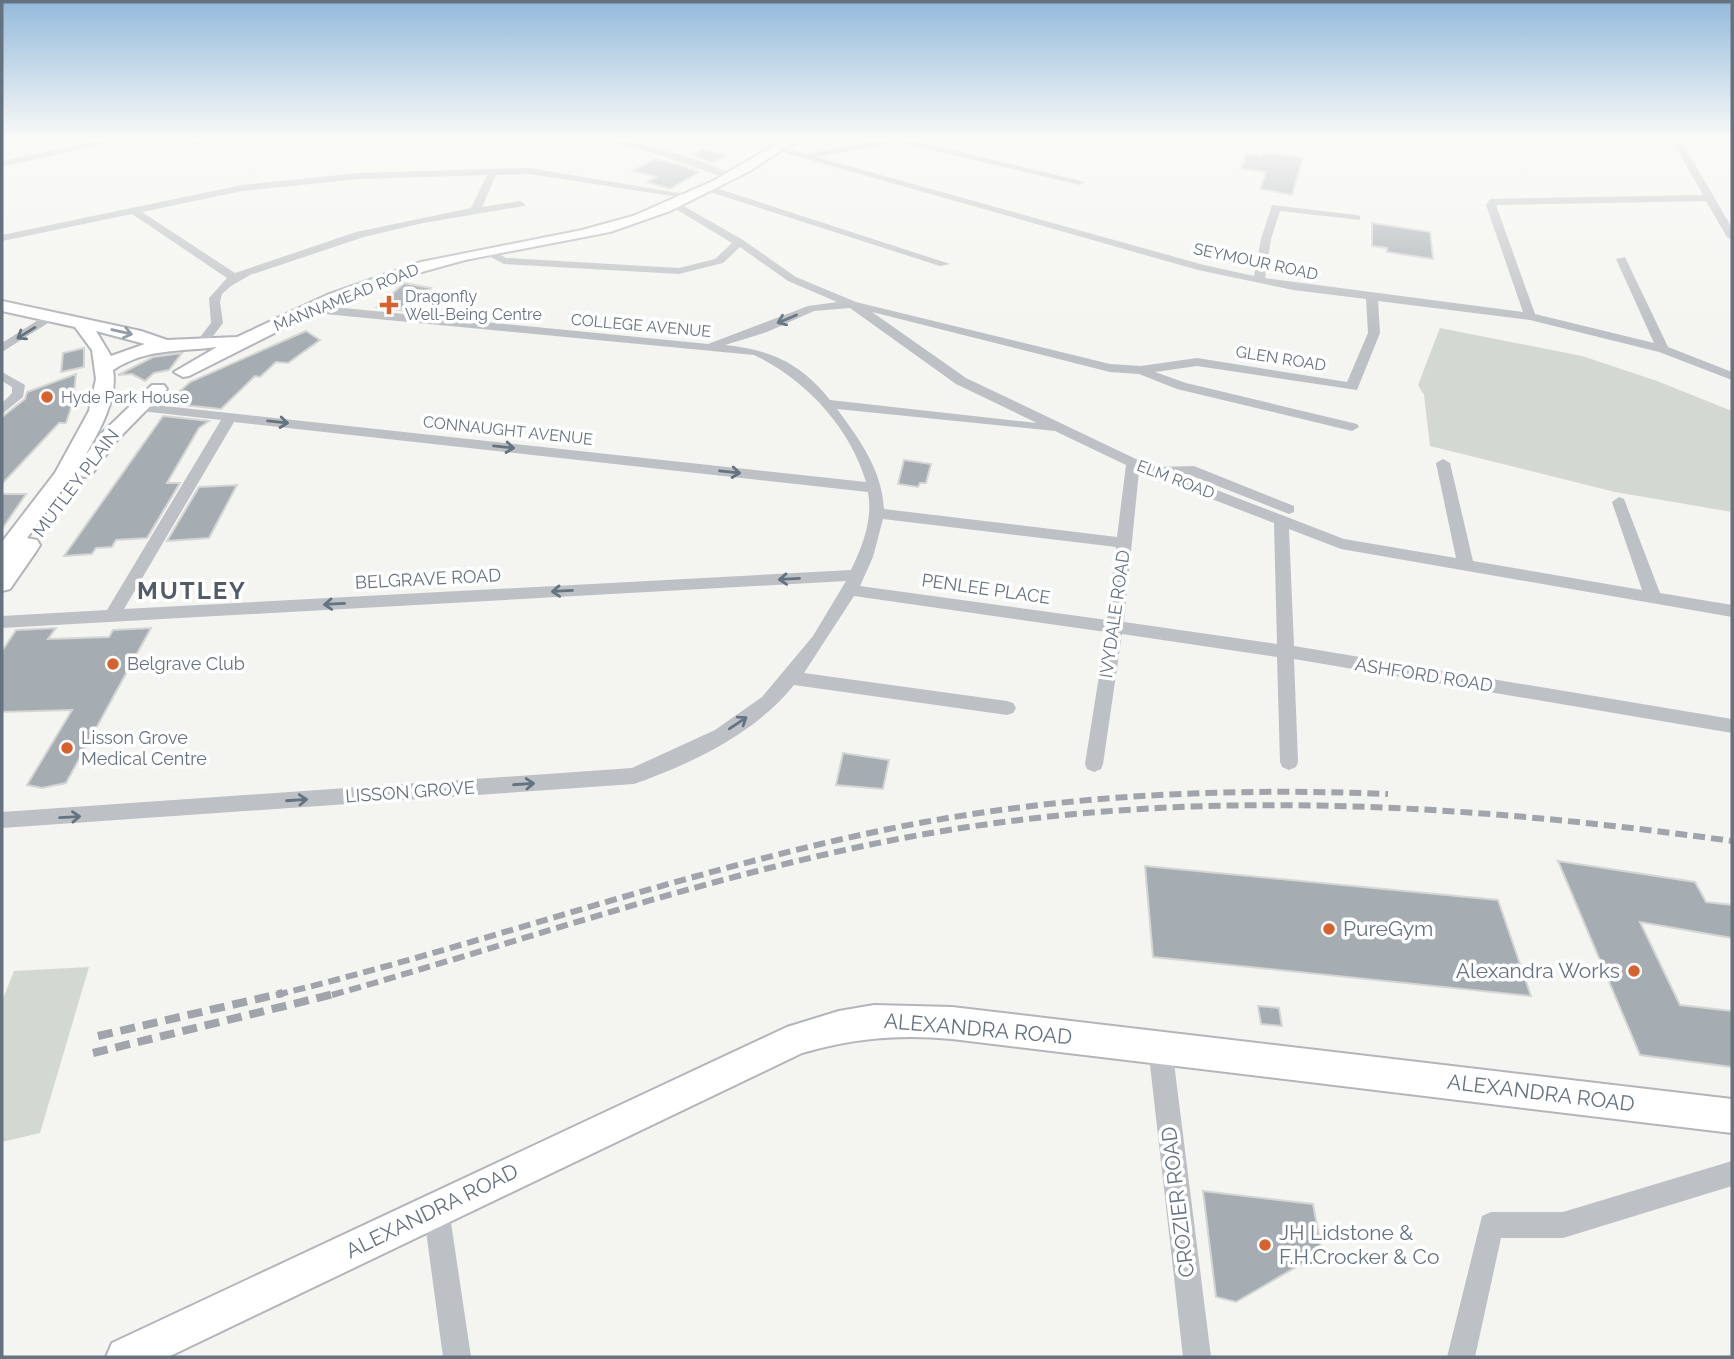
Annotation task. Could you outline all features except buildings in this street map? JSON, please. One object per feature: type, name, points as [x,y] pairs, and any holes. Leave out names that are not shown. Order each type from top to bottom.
[{"type":"main road","name":"MANNAMEAD ROAD","points":[[158,389],[183,372],[252,336],[399,273],[487,251],[604,229],[644,218],[678,202]]},
{"type":"main road","points":[[2,306],[120,331],[161,344]]},
{"type":"main road","points":[[82,325],[103,348],[104,368],[132,351],[161,344]]},
{"type":"main road","name":"MANNAMEAD ROAD","points":[[161,344],[193,345],[252,336]]},
{"type":"main road","points":[[183,372],[193,359],[193,345]]},
{"type":"main road","name":"MUTLEY PLAIN","points":[[2,557],[96,423],[102,403],[104,368]]},
{"type":"main road","points":[[102,403],[137,399],[158,389]]},
{"type":"main road","name":"MUTLEY PLAIN","points":[[2,583],[110,436],[158,389]]},
{"type":"main road","name":"ALEXANDRA ROAD","points":[[126,1357],[798,1038],[850,1022],[899,1017],[1732,1116]]},
{"type":"street","points":[[2,238],[171,202]]},
{"type":"street","points":[[475,210],[479,202]]},
{"type":"street","points":[[752,202],[944,264]]},
{"type":"street","name":"SEYMOUR ROAD","points":[[966,202],[1202,268],[1259,281],[1530,316],[1663,349],[1732,376]]},
{"type":"street","points":[[1493,202],[1491,205],[1530,316]]},
{"type":"street","points":[[1711,202],[1732,237]]},
{"type":"street","points":[[193,345],[217,323],[213,301],[217,292],[234,278],[306,249],[356,234],[419,219],[520,204]]},
{"type":"street","name":"ELM ROAD","points":[[675,204],[739,242],[792,279],[852,304],[961,381],[1133,463],[1285,514],[1341,544],[1732,611]]},
{"type":"street","points":[[1259,281],[1266,239],[1276,207],[1356,218]]},
{"type":"street","points":[[133,210],[234,278]]},
{"type":"street","points":[[487,251],[504,261],[679,271],[719,261],[739,242]]},
{"type":"street","points":[[1620,259],[1663,349]]},
{"type":"street","name":"GLEN ROAD","points":[[852,304],[1110,368],[1141,370],[1197,362],[1352,387],[1374,333],[1372,296]]},
{"type":"street","points":[[711,347],[718,342],[764,330],[812,308],[852,304]]},
{"type":"street","name":"COLLEGE AVENUE","points":[[314,309],[756,352],[789,366],[815,386],[870,466],[877,513]]},
{"type":"street","points":[[2,348],[50,318]]},
{"type":"street","points":[[1141,370],[1182,386],[1352,427]]},
{"type":"street","points":[[2,376],[19,385],[18,394],[2,410]]},
{"type":"street","points":[[827,404],[1066,429]]},
{"type":"street","name":"CONNAUGHT AVENUE","points":[[137,407],[875,488]]},
{"type":"street","points":[[112,616],[230,416]]},
{"type":"street","name":"IVYDALE ROAD","points":[[1094,764],[1115,626],[1133,463]]},
{"type":"street","points":[[1443,463],[1466,566]]},
{"type":"street","points":[[1619,502],[1653,597]]},
{"type":"street","points":[[877,513],[1125,543]]},
{"type":"street","name":"LISSON GROVE","points":[[2,820],[634,776],[710,742],[768,702],[789,678],[854,582],[877,513]]},
{"type":"street","points":[[1285,514],[1283,651],[1289,762]]},
{"type":"street","name":"BELGRAVE ROAD","points":[[2,622],[854,582]]},
{"type":"street","name":"PENLEE PLACE","points":[[854,582],[1115,626]]},
{"type":"street","name":"ASHFORD ROAD","points":[[1115,626],[1283,651],[1732,726]]},
{"type":"street","points":[[789,678],[1007,708]]},
{"type":"street","name":"CROZIER ROAD","points":[[1160,1047],[1197,1357]]},
{"type":"street","points":[[1461,1357],[1491,1225],[1563,1225],[1732,1173]]},
{"type":"street","points":[[436,1209],[457,1357]]},
{"type":"shaded area","points":[[1440,328],[1582,356],[1657,381],[1732,411],[1732,512],[1615,492],[1430,446],[1424,395],[1418,385]]},
{"type":"shaded area","points":[[89,967],[40,1133],[2,1142],[2,1001],[14,971]]},
{"type":"railway","points":[[276,995],[424,956],[643,891],[791,851],[930,821],[1125,797],[1256,792],[1388,794]]},
{"type":"railway","points":[[332,995],[641,903],[797,861],[955,829],[1052,816],[1246,805],[1344,806],[1538,818],[1732,841]]},
{"type":"railway","points":[[98,1036],[283,993]]},
{"type":"railway","points":[[93,1053],[338,993]]},
{"type":"place","name":"Dragonfly Well-Being Centre","points":[[389,305]]},
{"type":"place","name":"Hyde Park House","points":[[47,397]]},
{"type":"place","name":"Belgrave Club","points":[[113,664]]},
{"type":"place","name":"Lisson Grove Medical Centre","points":[[67,748]]},
{"type":"place","name":"PureGym","points":[[1329,929]]},
{"type":"place","name":"Alexandra Works","points":[[1634,971]]},
{"type":"place","name":"JH Lidstone & F.H.Crocker & Co","points":[[1265,1245]]},
{"type":"district","name":"MUTLEY","points":[[192,591]]}]
